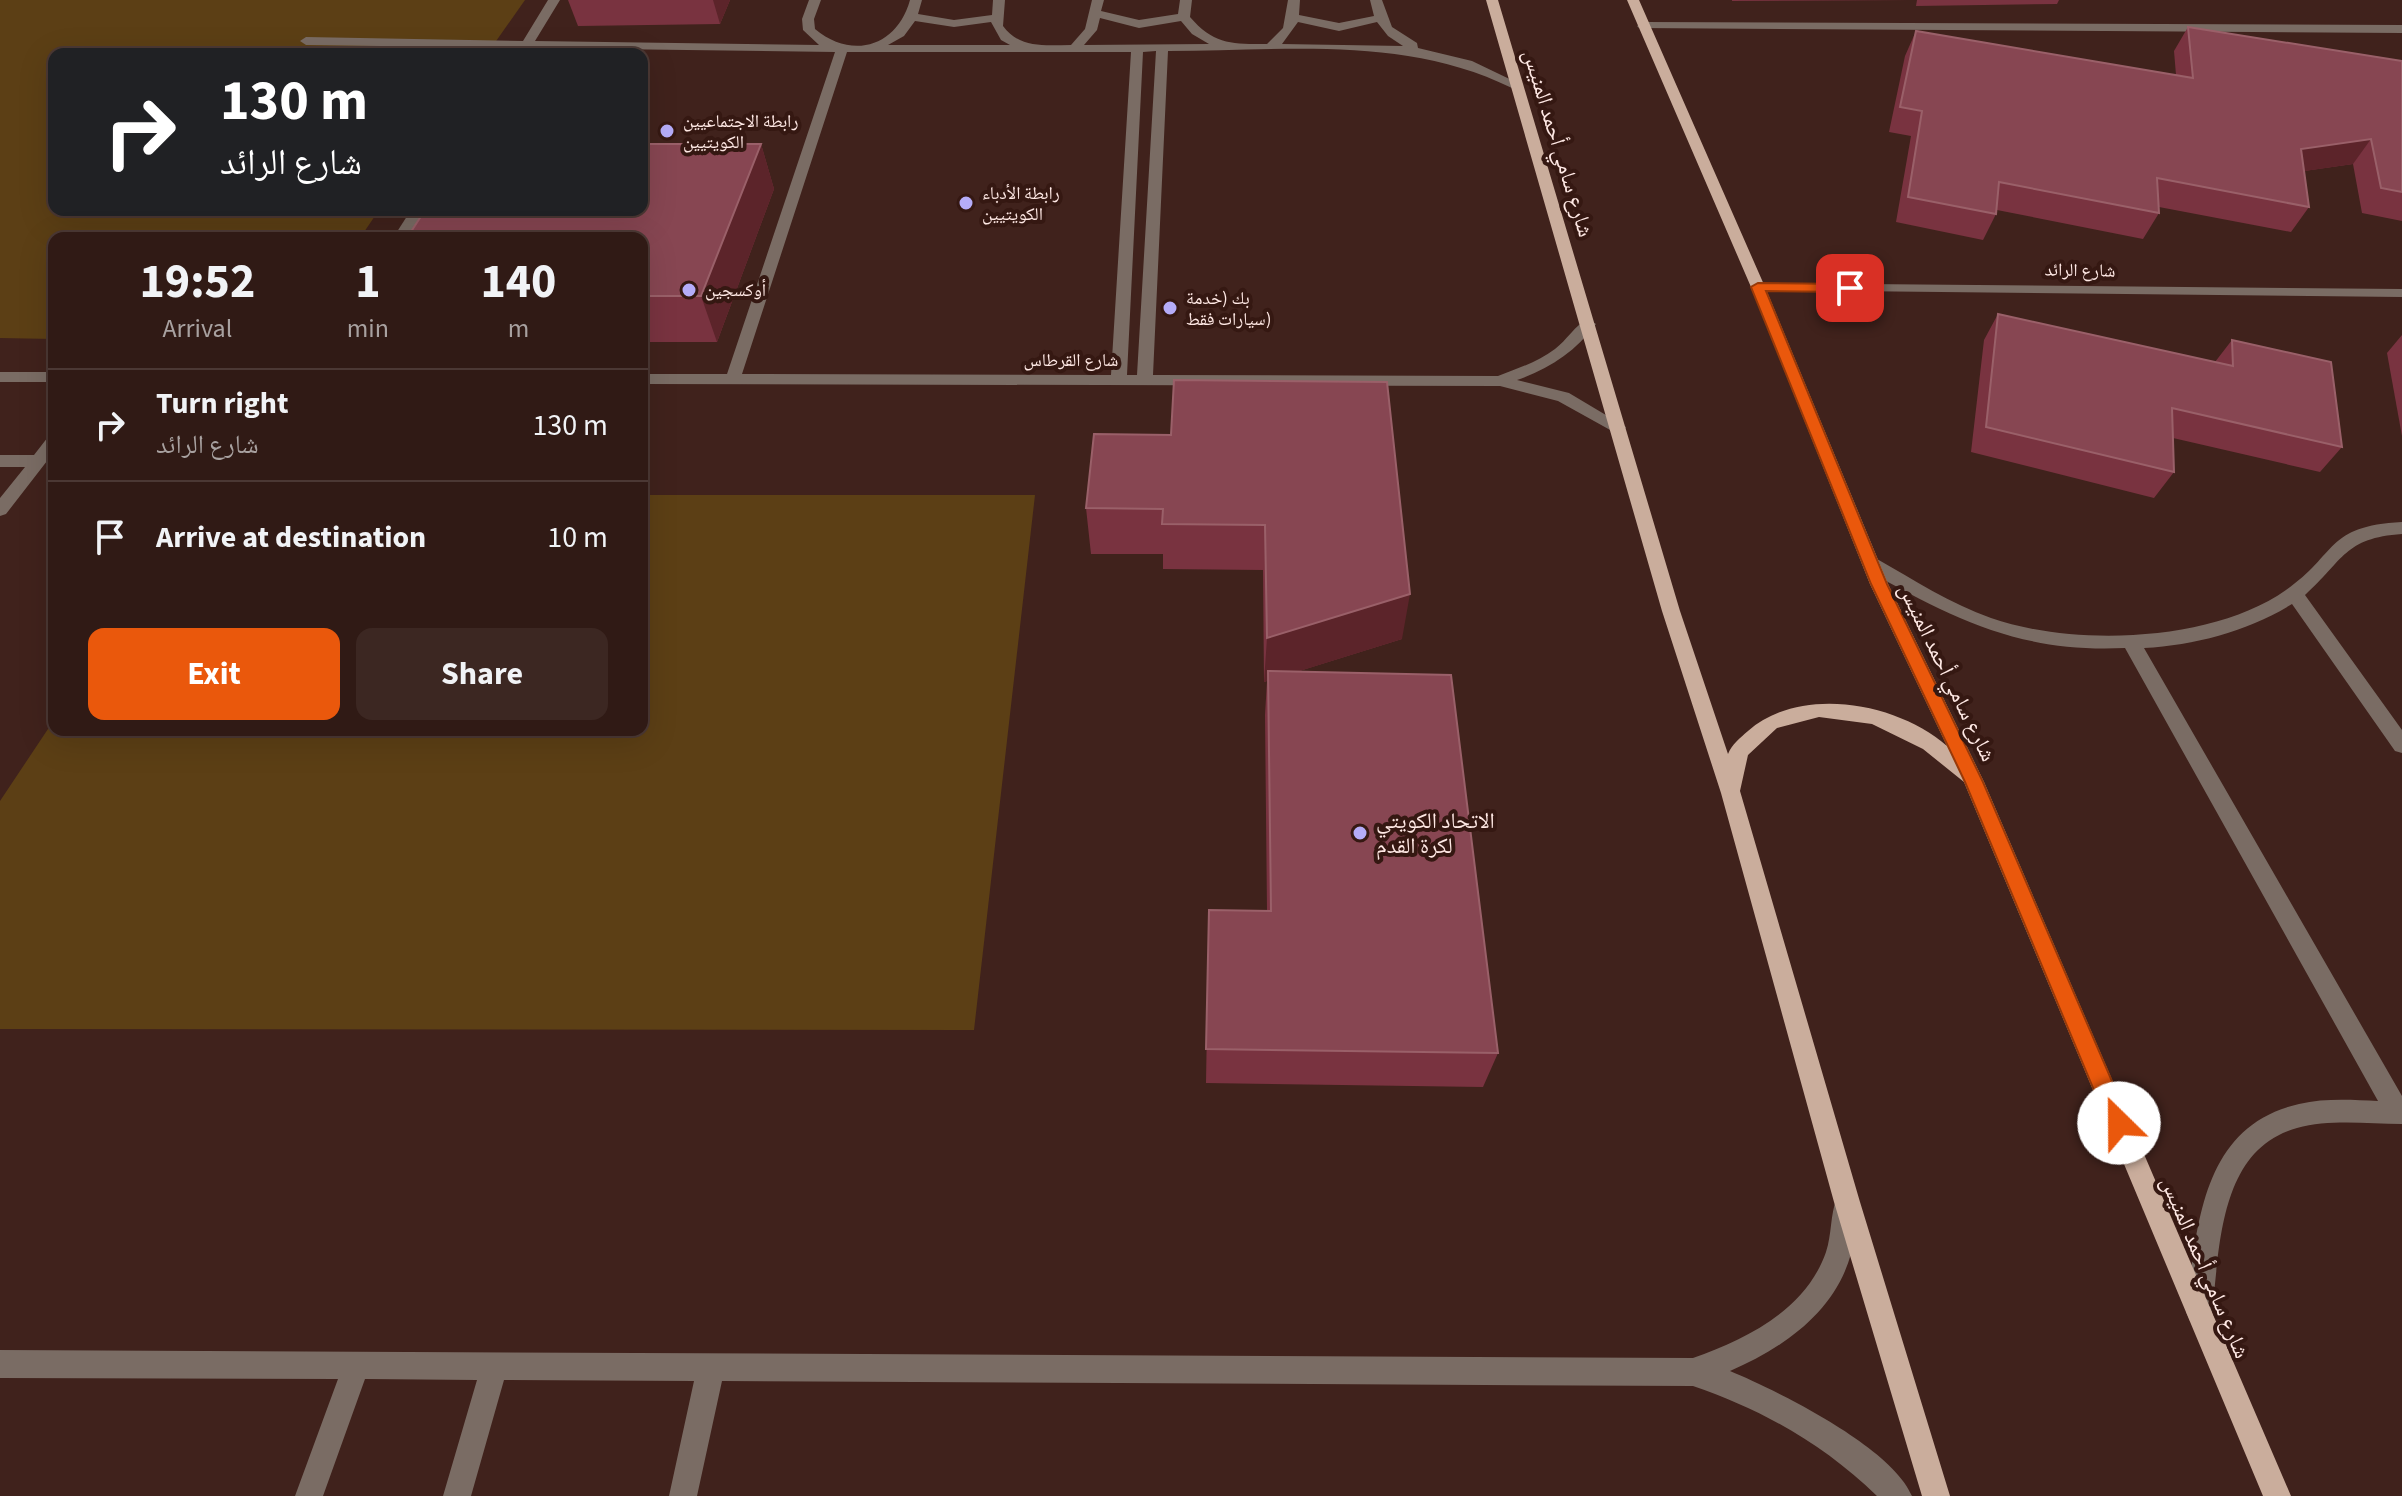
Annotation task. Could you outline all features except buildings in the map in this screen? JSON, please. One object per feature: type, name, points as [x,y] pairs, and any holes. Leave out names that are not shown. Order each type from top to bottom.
[{"type":"main road","name":"شارع سامي أحمد المنيس","points":[[1492,0],[1671,611],[1731,793],[1847,1202],[1936,1496]]},
{"type":"main road","name":"شارع سامي أحمد المنيس","points":[[1633,0],[1758,287],[1871,564],[1974,782],[2277,1496]]},
{"type":"main road","points":[[1731,793],[1739,751],[1771,722],[1819,709],[1875,717],[1916,736],[1930,743],[1974,782]]},
{"type":"street","points":[[526,48],[554,0]]},
{"type":"street","points":[[815,0],[808,19],[809,30],[823,42],[842,49]]},
{"type":"street","points":[[866,49],[901,34],[912,16],[916,0]]},
{"type":"street","points":[[999,0],[997,26],[1005,37],[1026,49]]},
{"type":"street","points":[[1073,49],[1091,30],[1098,0]]},
{"type":"street","points":[[1186,0],[1184,17],[1196,31],[1225,49]]},
{"type":"street","points":[[1269,48],[1284,37],[1296,18],[1294,0]]},
{"type":"street","points":[[1376,0],[1379,18],[1389,33],[1428,52]]},
{"type":"street","points":[[1097,14],[1139,24],[1184,17]]},
{"type":"street","points":[[912,16],[933,23],[955,25],[996,18]]},
{"type":"street","points":[[1296,18],[1339,27],[1379,18]]},
{"type":"street","points":[[1643,26],[2402,29]]},
{"type":"street","points":[[306,41],[498,48]]},
{"type":"street","points":[[648,49],[1384,47],[1428,52],[1477,65],[1516,85]]},
{"type":"street","points":[[1145,380],[1162,48]]},
{"type":"street","points":[[733,379],[842,49]]},
{"type":"street","points":[[1119,380],[1137,49]]},
{"type":"street","name":"شارع الرائد","points":[[1758,287],[2402,293]]},
{"type":"street","name":"شارع القرطاس","points":[[1500,381],[1531,371],[1556,358],[1576,342],[1588,324]]},
{"type":"street","points":[[0,377],[48,377]]},
{"type":"street","name":"شارع القرطاس","points":[[648,379],[1500,381],[1563,397],[1593,410],[1618,427]]},
{"type":"street","points":[[0,510],[48,449]]},
{"type":"street","points":[[0,461],[39,461]]},
{"type":"street","points":[[1871,564],[1958,612],[2000,628],[2047,638],[2130,640],[2206,632],[2249,620],[2295,594],[2351,537],[2363,530],[2402,528]]},
{"type":"street","points":[[2295,594],[2402,745]]},
{"type":"street","points":[[2130,640],[2400,1112],[2299,1115],[2279,1121],[2241,1144],[2218,1188],[2199,1312]]},
{"type":"street","points":[[1693,1372],[1743,1355],[1786,1330],[1819,1293],[1839,1250],[1847,1202]]},
{"type":"street","points":[[0,1364],[1693,1372],[1749,1390],[1806,1419],[1860,1458],[1898,1496]]},
{"type":"street","points":[[309,1496],[357,1365]]},
{"type":"street","points":[[457,1496],[495,1365]]},
{"type":"street","points":[[683,1496],[711,1367]]},
{"type":"shaded area","points":[[0,0],[525,0],[491,48],[48,48],[48,216],[375,216],[364,232],[48,232],[48,339],[0,338]]},
{"type":"shaded area","points":[[648,495],[1035,495],[974,1030],[0,1029],[0,801],[48,729],[48,736],[648,736]]},
{"type":"place","name":"رابطة الاجتماعيين الكويتيين","points":[[667,131]]},
{"type":"place","name":"رابطة الأدباء الكويتيين","points":[[966,203]]},
{"type":"place","name":"أوكسجين","points":[[689,290]]},
{"type":"place","name":"بك (خدمة سيارات فقط)","points":[[1170,308]]},
{"type":"place","name":"الاتحاد الكويتي لكرة القدم","points":[[1360,833]]},
{"type":"route","points":[[1850,288],[1758,287],[1879,584],[1974,782],[2119,1123]]}]
